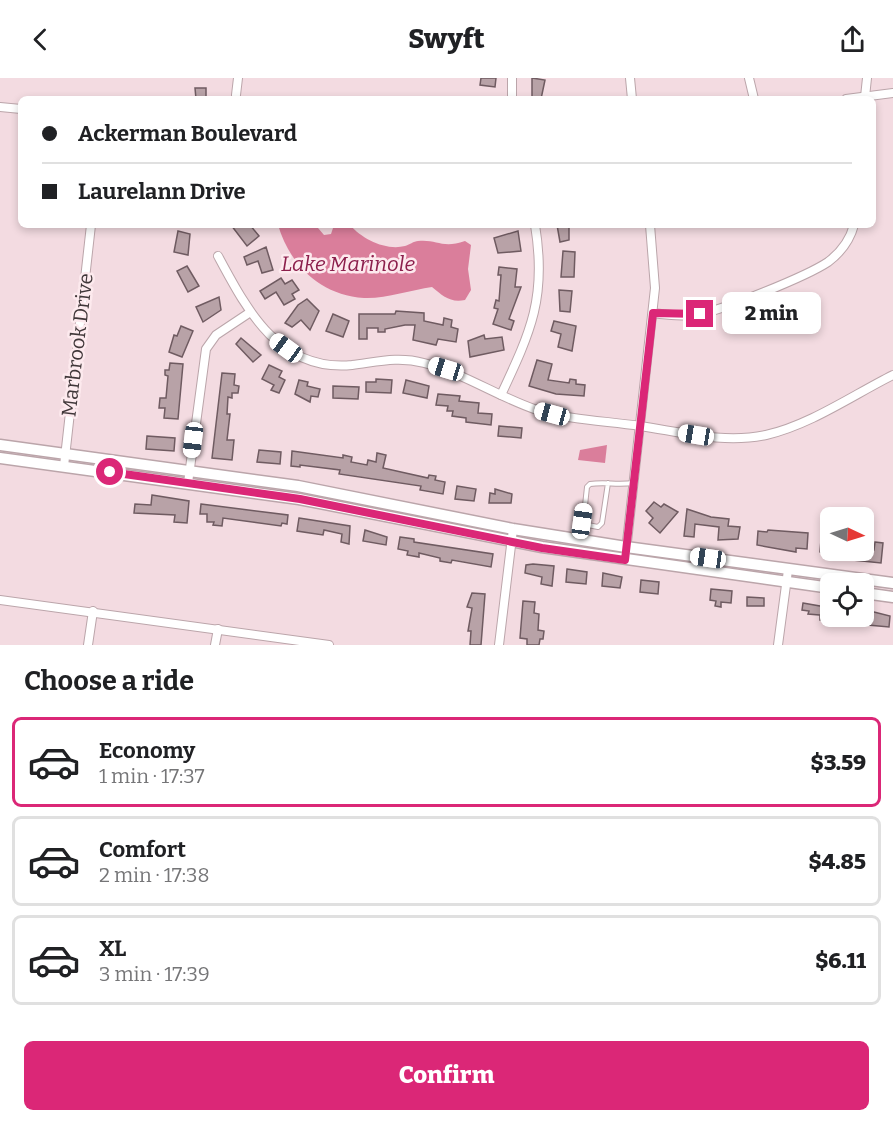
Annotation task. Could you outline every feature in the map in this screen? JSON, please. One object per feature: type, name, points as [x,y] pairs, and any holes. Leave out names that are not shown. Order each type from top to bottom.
[{"type":"street","points":[[236,95],[238,78]]},
{"type":"street","points":[[512,78],[512,96]]},
{"type":"street","points":[[630,78],[632,96]]},
{"type":"street","points":[[749,78],[753,96]]},
{"type":"street","points":[[865,96],[867,78]]},
{"type":"street","points":[[872,96],[893,93]]},
{"type":"street","points":[[0,107],[18,109]]},
{"type":"street","name":"Marbrook Drive","points":[[64,466],[91,228]]},
{"type":"street","points":[[501,395],[526,342],[537,305],[540,272],[535,228]]},
{"type":"street","points":[[625,560],[656,282],[650,228]]},
{"type":"street","points":[[653,313],[692,315],[714,310],[812,271],[836,255],[853,228]]},
{"type":"street","points":[[218,256],[249,313],[272,338],[312,361],[339,366],[384,359],[408,359],[446,369],[501,395],[552,414],[715,437],[765,435],[796,424],[893,375]]},
{"type":"street","points":[[188,483],[206,349],[216,335],[249,313]]},
{"type":"street","points":[[0,445],[336,492],[513,529],[626,547],[893,583]]},
{"type":"street","points":[[0,458],[300,499],[511,541],[625,560],[820,586]]},
{"type":"street","points":[[499,645],[513,529]]},
{"type":"street","points":[[778,645],[789,570]]},
{"type":"street","points":[[874,594],[893,597]]},
{"type":"street","points":[[0,600],[329,645]]},
{"type":"street","points":[[88,645],[93,611]]},
{"type":"street","points":[[215,645],[218,629]]},
{"type":"lane","points":[[608,483],[600,526],[583,524],[587,487],[590,484],[608,483],[634,483]]},
{"type":"water","name":"Lake Marinole","points":[[279,228],[318,228],[324,235],[331,234],[333,228],[353,228],[375,243],[390,247],[405,246],[418,241],[451,244],[465,241],[471,245],[468,269],[471,290],[465,300],[460,301],[447,298],[432,287],[372,298],[348,296],[321,284],[309,275],[290,253]]},
{"type":"water","points":[[607,445],[605,463],[578,460],[580,450]]},
{"type":"building","points":[[481,78],[496,78],[495,87],[480,85]]},
{"type":"building","points":[[532,78],[545,80],[542,96],[532,96]]},
{"type":"building","points":[[195,88],[206,88],[206,96],[196,96]]},
{"type":"building","points":[[233,228],[252,228],[259,236],[247,246]]},
{"type":"building","points":[[558,228],[569,228],[569,240],[560,242]]},
{"type":"building","points":[[178,231],[190,234],[188,255],[174,252]]},
{"type":"building","points":[[518,231],[521,251],[498,253],[494,238]]},
{"type":"building","points":[[266,247],[273,270],[262,273],[258,261],[247,265],[244,257]]},
{"type":"building","points":[[563,251],[575,252],[574,277],[561,277]]},
{"type":"building","points":[[187,266],[199,286],[188,292],[177,271]]},
{"type":"building","points":[[499,267],[517,269],[515,287],[521,287],[509,319],[514,321],[511,330],[493,324],[498,309],[494,308],[496,300],[499,301],[501,275],[498,275]]},
{"type":"building","points":[[281,278],[285,284],[292,280],[299,290],[292,294],[295,299],[284,305],[276,292],[265,299],[260,291]]},
{"type":"building","points":[[559,290],[572,291],[570,312],[560,311]]},
{"type":"building","points":[[219,297],[221,310],[203,322],[196,307]]},
{"type":"building","points":[[307,299],[319,311],[310,330],[301,320],[292,327],[285,323],[298,305]]},
{"type":"building","points":[[396,311],[424,313],[424,321],[443,325],[444,318],[452,320],[451,327],[458,329],[456,342],[438,339],[436,345],[413,340],[415,325],[385,329],[385,332],[378,332],[378,328],[367,328],[367,339],[359,339],[359,314],[395,314]]},
{"type":"building","points":[[333,314],[349,321],[343,337],[326,331]]},
{"type":"building","points":[[554,321],[576,326],[572,351],[558,347],[561,334],[551,331]]},
{"type":"building","points":[[181,326],[193,331],[182,357],[169,352],[174,335],[177,336]]},
{"type":"building","points":[[484,335],[485,339],[502,337],[504,350],[470,357],[468,341]]},
{"type":"building","points":[[241,338],[261,355],[253,362],[236,344]]},
{"type":"building","points":[[537,360],[552,364],[548,380],[569,383],[570,379],[576,380],[576,384],[585,385],[584,396],[556,394],[529,386]]},
{"type":"building","points":[[170,363],[183,364],[178,419],[164,418],[165,408],[159,408],[160,398],[166,398],[168,376],[165,375],[165,370],[169,370]]},
{"type":"building","points":[[269,365],[282,371],[279,377],[285,380],[279,393],[271,390],[274,385],[262,379]]},
{"type":"building","points":[[222,373],[235,374],[234,385],[239,386],[238,393],[232,393],[232,398],[228,397],[227,414],[230,414],[227,440],[234,440],[232,460],[212,458]]},
{"type":"building","points":[[376,379],[392,380],[391,393],[366,392],[366,382],[376,382]]},
{"type":"building","points":[[299,380],[308,382],[307,386],[320,389],[318,397],[311,396],[310,402],[295,394]]},
{"type":"building","points":[[406,380],[429,386],[427,398],[403,393]]},
{"type":"building","points":[[333,386],[359,387],[358,399],[333,398]]},
{"type":"building","points":[[438,394],[460,396],[459,401],[479,403],[478,413],[492,414],[491,425],[466,422],[466,418],[452,416],[453,411],[447,411],[448,406],[436,405]]},
{"type":"building","points":[[499,426],[522,428],[521,438],[498,436]]},
{"type":"building","points":[[147,436],[175,438],[174,451],[146,449]]},
{"type":"building","points":[[259,450],[281,452],[280,464],[257,462]]},
{"type":"building","points":[[292,451],[343,458],[343,455],[352,457],[351,462],[367,465],[368,460],[376,462],[377,453],[386,455],[383,468],[428,478],[429,475],[436,476],[435,480],[445,482],[443,494],[420,490],[421,486],[339,474],[340,470],[291,466]]},
{"type":"building","points":[[457,486],[476,489],[474,501],[455,499]]},
{"type":"building","points":[[495,489],[512,494],[511,503],[489,503],[490,493],[495,494]]},
{"type":"building","points":[[152,495],[189,501],[187,523],[174,522],[175,515],[134,513],[135,504],[151,505]]},
{"type":"building","points":[[654,502],[661,507],[664,504],[678,512],[660,533],[649,523],[653,518],[646,511]]},
{"type":"building","points":[[201,504],[288,515],[287,524],[282,523],[281,526],[223,518],[222,526],[213,525],[214,522],[207,522],[207,514],[200,514]]},
{"type":"building","points":[[687,509],[711,517],[729,519],[728,526],[740,527],[738,539],[718,540],[719,527],[695,524],[694,537],[684,536]]},
{"type":"building","points":[[299,518],[350,526],[349,544],[341,542],[342,534],[324,530],[323,535],[297,531]]},
{"type":"building","points":[[365,530],[387,537],[386,545],[363,541]]},
{"type":"building","points":[[768,530],[808,533],[807,549],[796,548],[796,552],[757,545],[758,531],[767,532]]},
{"type":"building","points":[[400,537],[414,539],[414,542],[493,554],[491,567],[452,560],[451,563],[440,561],[440,558],[419,553],[419,557],[407,555],[408,551],[398,549]]},
{"type":"building","points":[[875,542],[883,543],[881,563],[862,561],[874,561]]},
{"type":"building","points":[[526,565],[554,566],[552,586],[541,584],[542,577],[525,573]]},
{"type":"building","points":[[567,569],[587,572],[586,584],[566,582]]},
{"type":"building","points":[[603,573],[622,577],[620,588],[602,586]]},
{"type":"building","points":[[641,580],[659,582],[658,594],[640,592]]},
{"type":"building","points":[[711,589],[732,591],[731,603],[721,602],[721,607],[715,606],[716,601],[710,600]]},
{"type":"building","points":[[472,593],[485,594],[481,645],[470,645],[471,631],[468,631],[472,608],[467,607]]},
{"type":"building","points":[[747,597],[764,598],[764,606],[747,606]]},
{"type":"building","points":[[523,601],[535,602],[534,613],[539,614],[538,630],[544,631],[539,645],[527,645],[527,639],[520,638]]},
{"type":"building","points":[[803,603],[820,606],[820,615],[808,614],[809,611],[802,610]]},
{"type":"building","points":[[874,612],[890,616],[889,627],[874,626]]},
{"type":"route","points":[[110,472],[300,499],[542,548],[625,560],[653,313],[700,314]]}]
